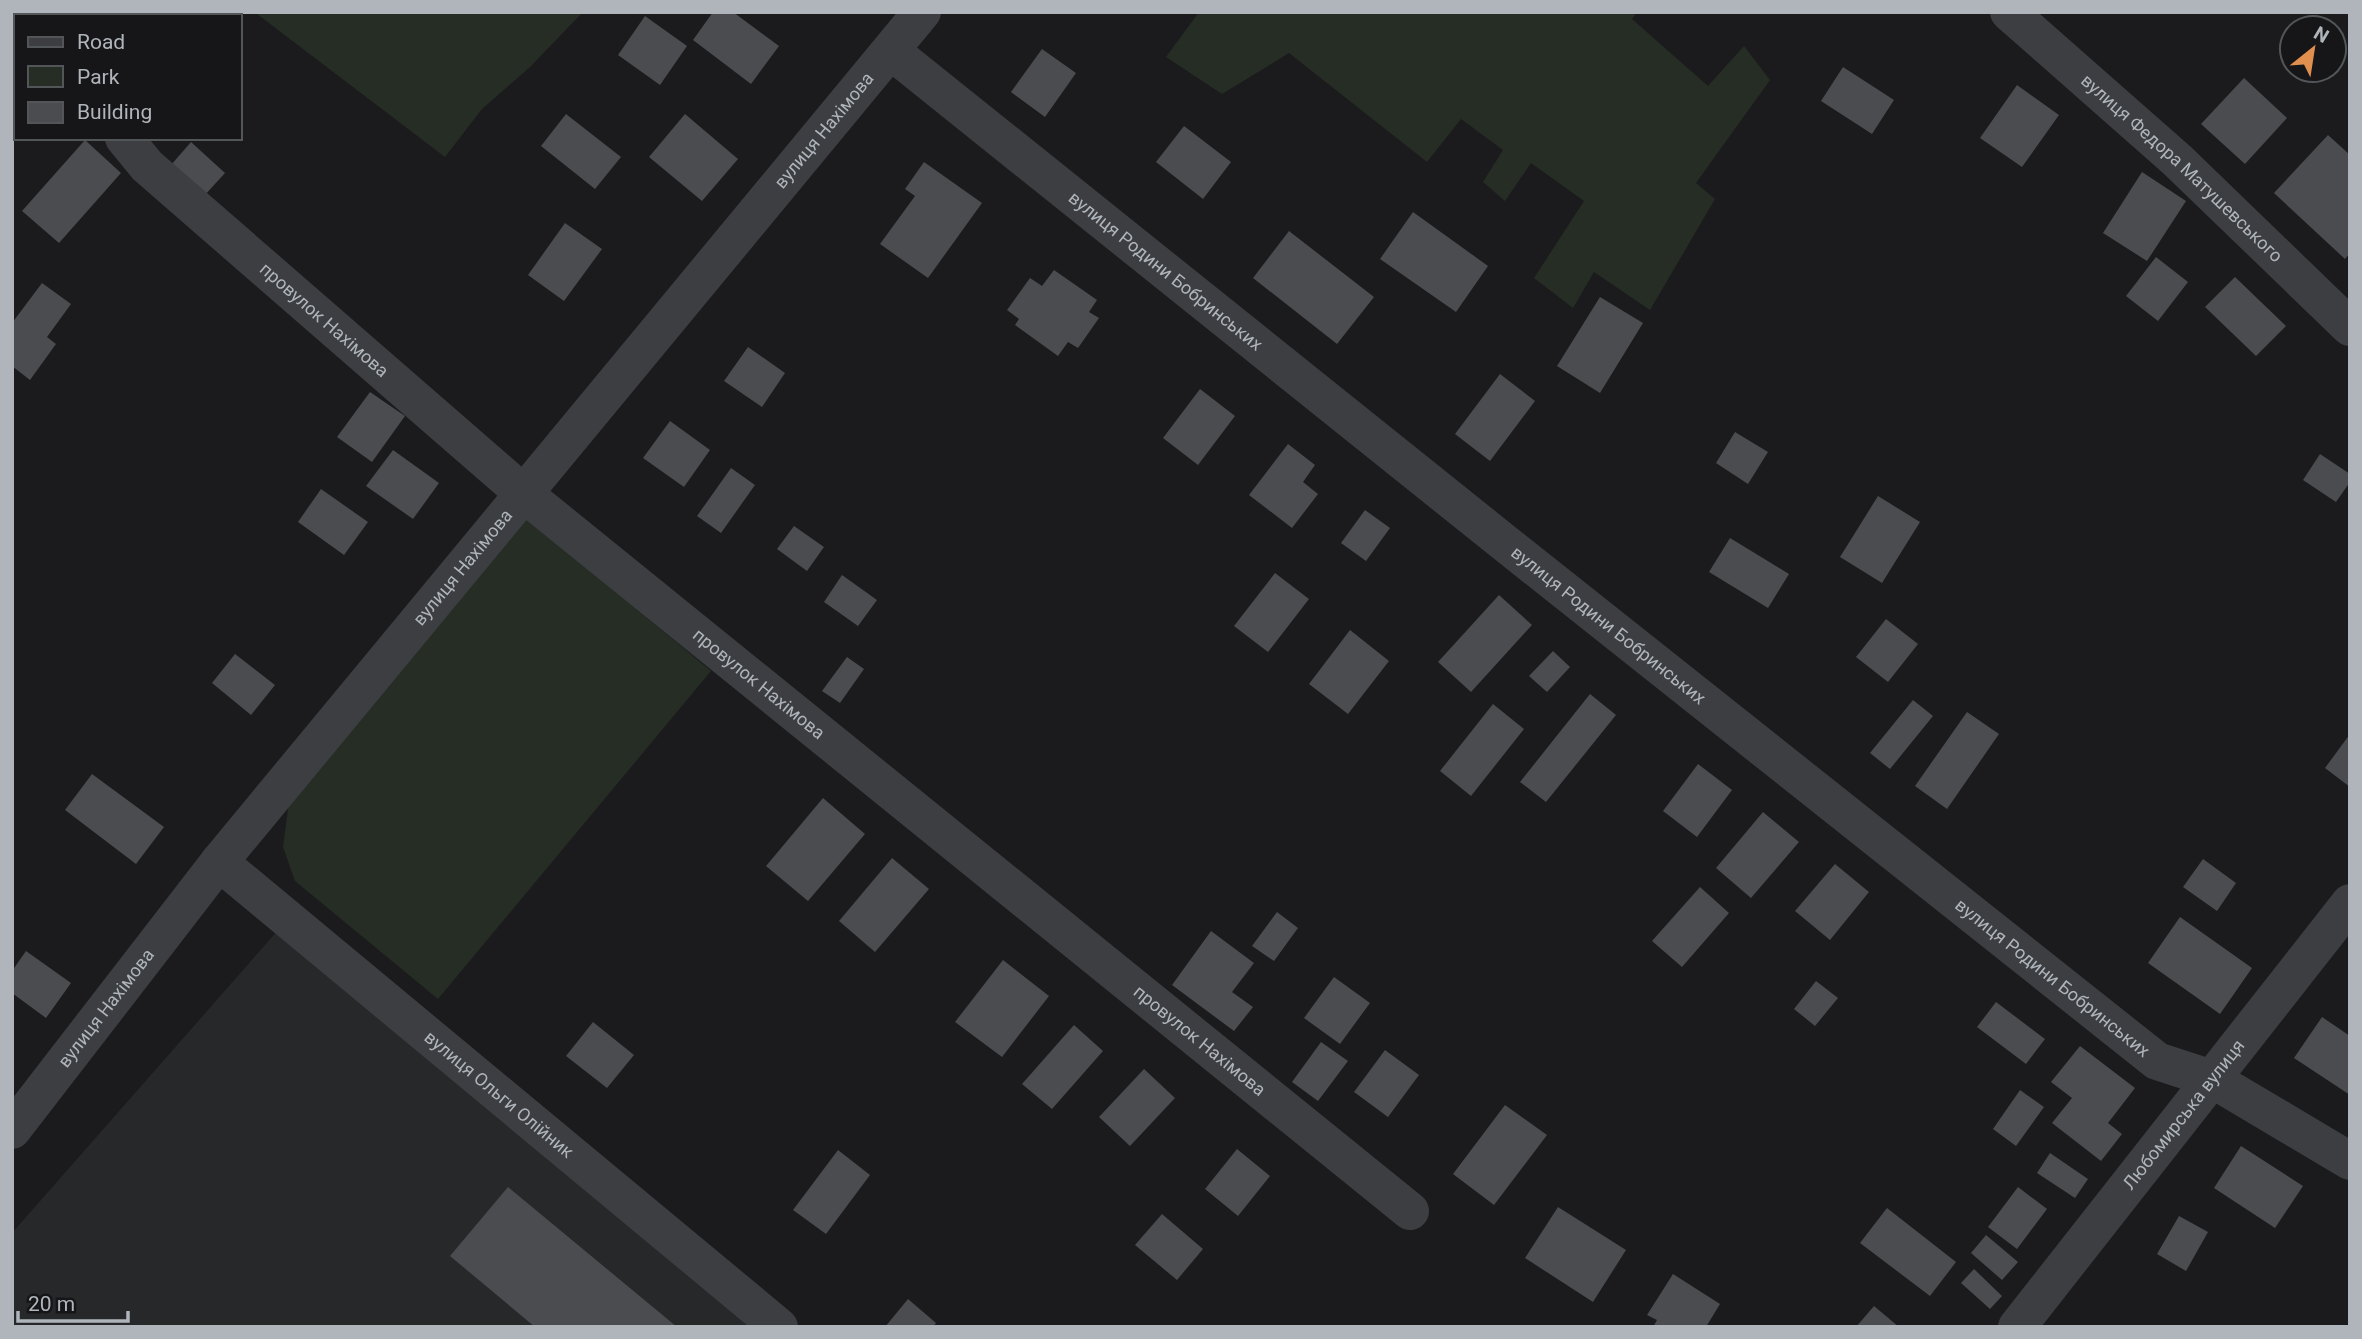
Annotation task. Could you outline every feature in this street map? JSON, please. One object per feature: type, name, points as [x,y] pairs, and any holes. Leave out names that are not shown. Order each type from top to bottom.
[{"type":"street","name":"вулиця Нахімова","points":[[12,1130],[219,862],[922,12]]},
{"type":"street","name":"вулиця Федора Матушевського","points":[[2009,12],[2178,160],[2350,327]]},
{"type":"street","name":"вулиця Родини Бобринських","points":[[891,51],[1506,544],[2158,1061],[2212,1079],[2350,1161]]},
{"type":"street","name":"провулок Нахімова","points":[[126,140],[147,166],[523,494],[1410,1211]]},
{"type":"street","name":"вулиця Ольги Олійник","points":[[219,862],[779,1327]]},
{"type":"street","name":"Любомирська вулиця","points":[[2017,1327],[2350,903]]},
{"type":"shaded area","points":[[280,928],[754,1327],[12,1327],[12,1233]]},
{"type":"green space","points":[[583,12],[530,67],[482,109],[445,157],[257,14]]},
{"type":"green space","points":[[1199,12],[1637,12],[1632,19],[1708,86],[1744,46],[1770,80],[1696,183],[1715,199],[1650,310],[1594,272],[1573,308],[1534,278],[1584,201],[1531,163],[1505,201],[1483,182],[1503,150],[1461,119],[1427,162],[1289,53],[1222,94],[1166,57]]},
{"type":"green space","points":[[527,518],[711,671],[438,999],[295,881],[283,847],[289,802]]},
{"type":"building","points":[[713,12],[733,12],[779,46],[751,84],[693,40]]},
{"type":"building","points":[[645,16],[687,46],[660,85],[618,55]]},
{"type":"building","points":[[1042,49],[1076,73],[1045,117],[1011,92]]},
{"type":"building","points":[[1843,67],[1894,100],[1872,134],[1821,101]]},
{"type":"building","points":[[2244,78],[2287,118],[2245,164],[2201,124]]},
{"type":"building","points":[[2017,85],[2059,115],[2022,167],[1980,138]]},
{"type":"building","points":[[566,114],[621,157],[595,189],[541,146]]},
{"type":"building","points":[[685,114],[738,159],[702,201],[649,157]]},
{"type":"building","points":[[1184,126],[1231,162],[1203,199],[1156,162]]},
{"type":"building","points":[[2328,135],[2350,155],[2350,253],[2345,259],[2274,193]]},
{"type":"building","points":[[85,140],[121,173],[59,243],[22,211]]},
{"type":"building","points":[[191,142],[225,173],[204,196],[171,165]]},
{"type":"building","points":[[924,162],[982,203],[928,278],[880,244],[915,196],[905,189]]},
{"type":"building","points":[[2142,172],[2186,201],[2147,261],[2103,233]]},
{"type":"building","points":[[1413,212],[1488,266],[1456,312],[1380,259]]},
{"type":"building","points":[[565,223],[602,249],[564,301],[528,275]]},
{"type":"building","points":[[1289,231],[1374,297],[1337,344],[1253,278]]},
{"type":"building","points":[[2156,257],[2188,282],[2158,321],[2126,296]]},
{"type":"building","points":[[1054,270],[1097,300],[1089,312],[1099,318],[1078,348],[1068,342],[1058,356],[1015,325],[1019,319],[1007,310],[1030,278],[1042,286]]},
{"type":"building","points":[[2235,277],[2286,326],[2256,356],[2205,307]]},
{"type":"building","points":[[42,283],[71,304],[47,337],[56,344],[30,380],[12,366],[12,323]]},
{"type":"building","points":[[1600,297],[1643,323],[1600,393],[1557,366]]},
{"type":"building","points":[[748,347],[785,373],[762,407],[724,381]]},
{"type":"building","points":[[1500,374],[1535,401],[1490,461],[1455,434]]},
{"type":"building","points":[[1200,389],[1235,416],[1198,465],[1163,438]]},
{"type":"building","points":[[370,392],[405,416],[372,462],[337,437]]},
{"type":"building","points":[[670,421],[710,450],[684,487],[643,458]]},
{"type":"building","points":[[1735,432],[1768,452],[1748,484],[1716,463]]},
{"type":"building","points":[[1288,444],[1315,465],[1303,482],[1318,494],[1292,528],[1249,495]]},
{"type":"building","points":[[393,450],[439,483],[413,519],[366,486]]},
{"type":"building","points":[[2320,454],[2350,474],[2350,482],[2336,502],[2303,480]]},
{"type":"building","points":[[731,468],[755,485],[721,533],[697,516]]},
{"type":"building","points":[[321,489],[368,522],[344,555],[298,522]]},
{"type":"building","points":[[1878,496],[1920,522],[1882,583],[1840,557]]},
{"type":"building","points":[[1365,510],[1390,528],[1366,561],[1341,543]]},
{"type":"building","points":[[794,526],[824,547],[807,571],[777,549]]},
{"type":"building","points":[[1730,538],[1789,574],[1768,608],[1709,572]]},
{"type":"building","points":[[1275,573],[1309,599],[1268,652],[1234,626]]},
{"type":"building","points":[[842,575],[877,600],[858,626],[824,602]]},
{"type":"building","points":[[1499,595],[1532,625],[1471,692],[1438,662]]},
{"type":"building","points":[[1886,619],[1918,644],[1888,682],[1856,657]]},
{"type":"building","points":[[1350,630],[1389,661],[1348,714],[1309,684]]},
{"type":"building","points":[[1553,651],[1570,667],[1547,692],[1529,676]]},
{"type":"building","points":[[235,654],[275,685],[251,715],[212,683]]},
{"type":"building","points":[[847,657],[864,669],[840,703],[822,691]]},
{"type":"building","points":[[1590,694],[1616,715],[1546,802],[1520,782]]},
{"type":"building","points":[[1913,700],[1933,716],[1890,769],[1870,753]]},
{"type":"building","points":[[1493,704],[1524,729],[1471,796],[1440,771]]},
{"type":"building","points":[[1967,712],[1999,734],[1947,809],[1915,786]]},
{"type":"building","points":[[2350,734],[2350,787],[2325,768]]},
{"type":"building","points":[[1698,764],[1732,790],[1697,837],[1663,811]]},
{"type":"building","points":[[92,774],[164,827],[136,864],[65,810]]},
{"type":"building","points":[[823,798],[865,834],[808,901],[766,866]]},
{"type":"building","points":[[1763,812],[1799,842],[1751,898],[1716,868]]},
{"type":"building","points":[[892,858],[929,889],[875,952],[839,921]]},
{"type":"building","points":[[2203,859],[2236,883],[2217,911],[2183,887]]},
{"type":"building","points":[[1835,864],[1869,892],[1830,940],[1795,911]]},
{"type":"building","points":[[1700,887],[1729,913],[1682,967],[1652,941]]},
{"type":"building","points":[[1277,912],[1298,928],[1274,961],[1252,946]]},
{"type":"building","points":[[2180,917],[2252,968],[2220,1014],[2148,963]]},
{"type":"building","points":[[1211,931],[1254,963],[1232,992],[1253,1007],[1234,1031],[1172,985]]},
{"type":"building","points":[[26,951],[71,983],[46,1018],[12,993],[12,971]]},
{"type":"building","points":[[1003,960],[1049,996],[1002,1057],[955,1022]]},
{"type":"building","points":[[1334,977],[1370,1003],[1340,1044],[1304,1018]]},
{"type":"building","points":[[1816,981],[1838,998],[1815,1026],[1794,1009]]},
{"type":"building","points":[[1996,1002],[2045,1039],[2026,1064],[1977,1027]]},
{"type":"building","points":[[2322,1017],[2350,1036],[2350,1095],[2294,1058]]},
{"type":"building","points":[[593,1022],[634,1055],[607,1088],[566,1056]]},
{"type":"building","points":[[1074,1025],[1103,1051],[1052,1109],[1022,1084]]},
{"type":"building","points":[[1321,1042],[1348,1061],[1318,1101],[1292,1082]]},
{"type":"building","points":[[2080,1046],[2135,1088],[2108,1123],[2122,1134],[2101,1161],[2052,1123],[2072,1098],[2051,1082]]},
{"type":"building","points":[[1385,1050],[1419,1075],[1388,1117],[1354,1092]]},
{"type":"building","points":[[1144,1069],[1175,1098],[1130,1146],[1099,1117]]},
{"type":"building","points":[[2020,1090],[2044,1107],[2016,1146],[1993,1129]]},
{"type":"building","points":[[1505,1105],[1547,1135],[1494,1205],[1453,1174]]},
{"type":"building","points":[[2241,1146],[2303,1186],[2275,1228],[2214,1188]]},
{"type":"building","points":[[1237,1149],[1270,1176],[1238,1216],[1205,1189]]},
{"type":"building","points":[[838,1150],[870,1175],[826,1234],[793,1210]]},
{"type":"building","points":[[2050,1153],[2088,1179],[2075,1198],[2037,1173]]},
{"type":"building","points":[[508,1187],[677,1327],[535,1327],[450,1256]]},
{"type":"building","points":[[2018,1187],[2047,1209],[2017,1249],[1988,1227]]},
{"type":"building","points":[[1558,1207],[1626,1250],[1593,1302],[1525,1258]]},
{"type":"building","points":[[1887,1208],[1956,1262],[1930,1296],[1860,1243]]},
{"type":"building","points":[[1162,1214],[1203,1249],[1177,1280],[1135,1245]]},
{"type":"building","points":[[2179,1216],[2208,1232],[2186,1271],[2157,1254]]},
{"type":"building","points":[[1986,1235],[2018,1262],[2002,1280],[1971,1253]]},
{"type":"building","points":[[1974,1269],[2002,1296],[1990,1309],[1961,1283]]},
{"type":"building","points":[[1673,1274],[1720,1304],[1706,1327],[1653,1327],[1657,1320],[1647,1315]]},
{"type":"building","points":[[908,1299],[936,1323],[933,1327],[885,1327]]},
{"type":"building","points":[[1874,1306],[1899,1327],[1856,1327]]}]
